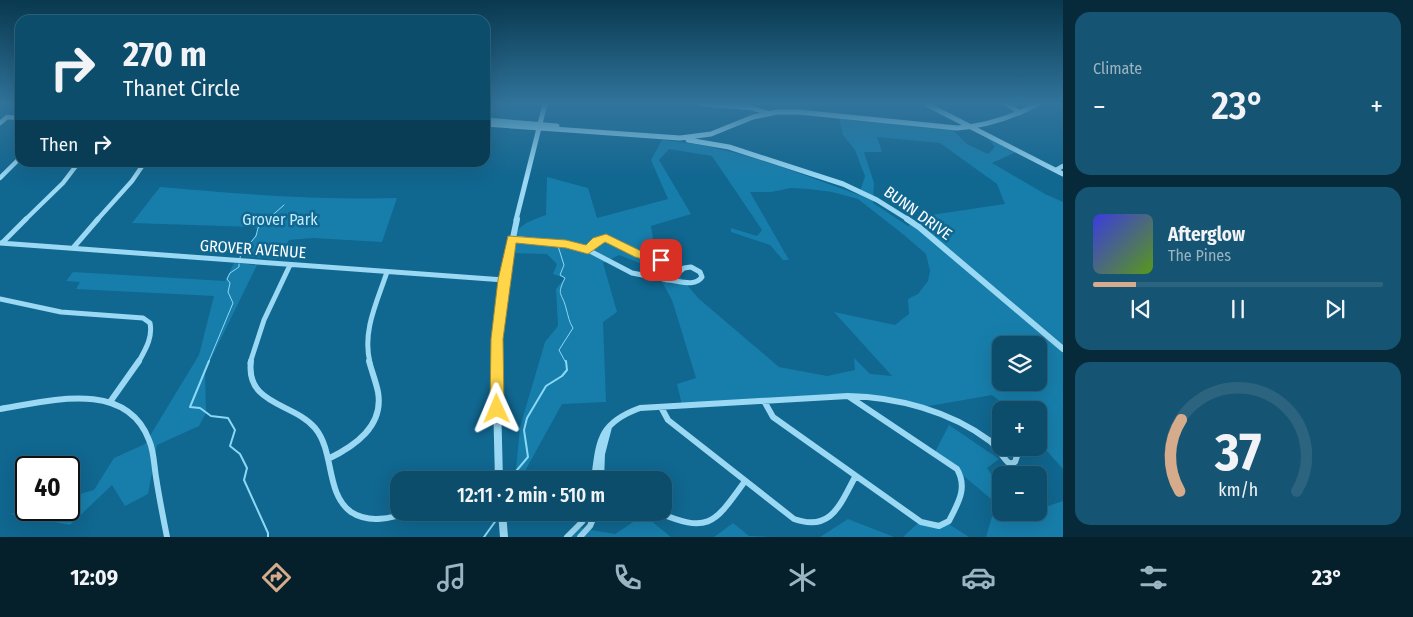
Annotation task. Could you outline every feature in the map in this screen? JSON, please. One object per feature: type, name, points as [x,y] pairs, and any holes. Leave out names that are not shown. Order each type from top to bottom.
[{"type":"street","points":[[499,471],[496,354],[504,280],[512,238],[538,129]]},
{"type":"street","points":[[567,129],[677,138],[711,134],[723,129]]},
{"type":"street","points":[[976,129],[1063,174]]},
{"type":"street","name":"BUNN DRIVE","points":[[711,134],[729,148]]},
{"type":"street","name":"BUNN DRIVE","points":[[677,138],[729,148],[843,184],[884,203],[919,228],[1063,349]]},
{"type":"street","points":[[0,178],[15,163]]},
{"type":"street","points":[[1056,170],[1063,166]]},
{"type":"street","points":[[1,243],[62,183],[75,167]]},
{"type":"street","points":[[73,248],[132,181],[142,167]]},
{"type":"street","points":[[512,238],[566,244],[588,250],[632,273],[668,280],[696,283],[701,279],[702,275],[694,268],[687,267],[668,280]]},
{"type":"street","points":[[588,250],[597,241],[606,238],[638,254],[657,258],[665,262],[668,269],[668,280]]},
{"type":"street","name":"GROVER AVENUE","points":[[1,243],[504,280]]},
{"type":"street","points":[[290,264],[252,350],[250,374],[260,394],[275,404],[301,416],[314,428],[324,444],[342,502],[354,513],[363,517],[382,520],[390,518]]},
{"type":"street","points":[[328,459],[355,445],[369,430],[377,414],[379,398],[368,361],[367,338],[368,328],[387,272]]},
{"type":"street","points":[[0,299],[61,312],[143,318],[150,323],[153,330],[150,338],[129,378],[110,402]]},
{"type":"street","points":[[764,401],[773,417],[921,522],[934,526],[945,524],[949,521],[964,484],[960,474],[952,464],[848,396]]},
{"type":"street","points":[[599,471],[610,427],[621,414],[628,411],[661,407],[848,396],[884,399],[930,411],[977,432],[992,442]]},
{"type":"street","points":[[0,409],[69,398],[94,398],[110,402],[128,411],[147,433],[167,537]]},
{"type":"street","points":[[661,407],[668,420],[794,519],[814,527],[830,520],[855,476]]},
{"type":"street","points":[[1002,456],[1004,460],[1013,464],[1016,462],[1017,456]]},
{"type":"street","points":[[707,530],[712,526],[745,480]]},
{"type":"street","points":[[503,521],[504,537]]},
{"type":"street","points":[[567,537],[583,521]]},
{"type":"street","points":[[580,537],[592,521]]},
{"type":"street","points":[[670,521],[683,530]]},
{"type":"green space","points":[[842,129],[953,130],[967,144],[988,154],[995,147],[986,136],[1016,152],[992,163],[1045,194],[1063,202],[1063,469],[1047,451],[1047,401],[1000,401],[992,395],[918,408],[876,397],[682,405],[677,384],[696,378],[672,300],[655,269],[619,255],[603,263],[617,312],[603,322],[606,402],[562,404],[525,471],[516,471],[520,427],[545,342],[558,326],[556,289],[565,278],[553,274],[557,264],[547,254],[508,253],[517,231],[521,227],[546,215],[547,177],[588,188],[597,218],[668,199],[651,160],[662,140],[713,147],[787,169],[859,195],[865,176],[855,150],[843,135]],"holes":[[[877,137],[940,143],[997,184],[1005,204],[931,215],[908,226],[873,203],[874,183],[864,152],[882,152]],[[669,149],[712,156],[762,230],[757,236],[731,228],[731,232],[770,245],[783,260],[789,260],[750,192],[771,192],[791,188],[809,189],[832,192],[858,199],[926,254],[930,271],[928,281],[918,294],[908,299],[909,314],[895,325],[834,312],[892,376],[870,374],[854,358],[855,370],[827,376],[779,367],[698,298],[654,245],[651,226],[691,214],[659,160]]]},
{"type":"green space","name":"Grover Park","points":[[160,187],[278,196],[397,198],[382,242],[313,238],[289,240],[277,259],[242,256],[259,229],[253,227],[132,223]]},
{"type":"green space","points":[[234,263],[257,265],[205,371],[206,413],[199,426],[157,445],[148,494],[125,506],[112,485],[80,515],[80,494],[94,490],[114,458],[145,444],[199,355],[214,296],[76,289],[80,282],[66,281],[73,272],[225,281]]},
{"type":"green space","points":[[949,425],[999,459],[987,468],[992,475],[992,500],[935,452]]},
{"type":"green space","points":[[1063,501],[1063,537],[986,537],[992,517],[992,521],[1047,521],[1047,506]]},
{"type":"green space","points":[[848,519],[894,537],[820,537]]},
{"type":"green space","points":[[48,521],[74,521],[70,525]]},
{"type":"green space","points":[[635,521],[651,521],[671,537],[562,537],[580,528],[615,534]]},
{"type":"green space","points":[[919,522],[947,523],[969,537],[903,537]]},
{"type":"green space","points":[[733,523],[749,536],[775,537],[714,537]]},
{"type":"waterway","points":[[240,258],[241,254],[256,236],[258,228],[284,205]]},
{"type":"waterway","points":[[558,246],[564,265],[560,275],[565,278],[560,291],[573,328],[559,350],[566,363]]},
{"type":"waterway","points":[[208,363],[233,303],[228,292],[230,283],[227,279],[230,273],[239,267],[239,264]]},
{"type":"waterway","points":[[209,361],[190,407],[200,408],[211,416],[228,418],[235,430],[230,446],[240,454],[247,468],[244,480],[268,533],[268,537]]},
{"type":"waterway","points":[[516,471],[528,457],[524,430],[527,418],[546,386],[562,376],[567,370],[566,361]]},
{"type":"waterway","points":[[484,537],[496,521]]},
{"type":"route","points":[[497,409],[497,339],[504,280],[512,238],[574,245],[588,250],[597,241],[606,238],[638,254],[661,260]]}]
